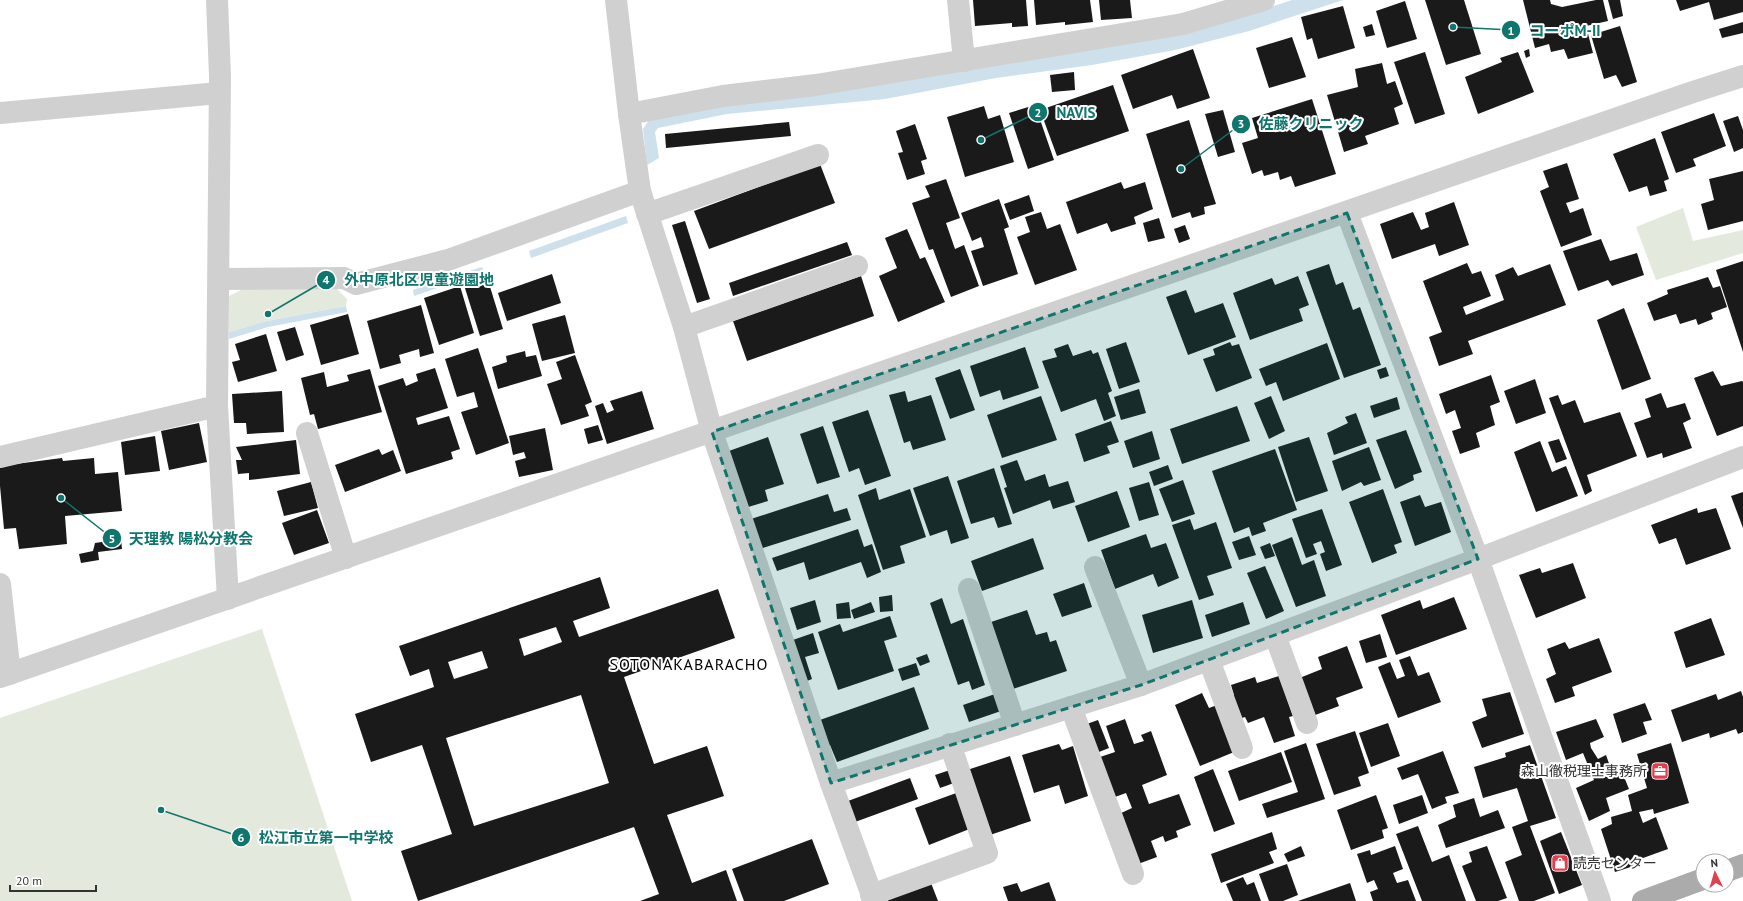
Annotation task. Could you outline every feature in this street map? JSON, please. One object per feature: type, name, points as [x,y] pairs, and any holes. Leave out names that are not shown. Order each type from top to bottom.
[{"type":"main road","points":[[1643,901],[1695,882]]},
{"type":"street","points":[[217,0],[220,93],[217,406],[228,599]]},
{"type":"street","points":[[616,0],[629,114],[640,191],[684,327],[712,432],[831,783],[872,898],[986,853],[950,744]]},
{"type":"street","points":[[958,0],[964,61]]},
{"type":"street","points":[[629,114],[723,96],[816,84],[964,61],[1183,24],[1210,8],[1264,0]]},
{"type":"street","points":[[0,584],[5,675],[712,432],[1685,94],[1743,76]]},
{"type":"street","points":[[0,113],[220,93]]},
{"type":"street","points":[[647,214],[818,155]]},
{"type":"street","points":[[219,279],[344,278],[356,284],[448,260],[640,191]]},
{"type":"street","points":[[1347,212],[1478,559],[1600,901]]},
{"type":"street","points":[[684,327],[857,266]]},
{"type":"street","points":[[0,457],[217,406]]},
{"type":"street","points":[[307,432],[346,558]]},
{"type":"street","points":[[831,783],[1141,684],[1478,559],[1743,457]]},
{"type":"street","points":[[1095,567],[1141,684]]},
{"type":"street","points":[[969,589],[1015,725]]},
{"type":"street","points":[[1275,635],[1307,722]]},
{"type":"street","points":[[1208,660],[1242,748]]},
{"type":"street","points":[[1071,707],[1133,874]]},
{"type":"highlighted area","points":[[1347,213],[1478,559],[1141,685],[831,783],[712,432]]},
{"type":"shaded area","points":[[1683,208],[1693,241],[1743,230],[1743,253],[1656,280],[1636,227]]},
{"type":"shaded area","points":[[247,287],[335,287],[347,299],[346,306],[267,321],[229,332],[229,296]]},
{"type":"shaded area","points":[[262,629],[352,901],[0,901],[0,718]]},
{"type":"water","points":[[1292,0],[1343,0],[1249,31],[1175,50],[1092,65],[996,78],[885,99],[727,114],[658,128],[655,132],[659,158],[647,165],[643,129],[651,117],[1259,11]]},
{"type":"water","points":[[626,216],[628,223],[531,258],[529,251]]},
{"type":"water","points":[[482,267],[484,272],[414,296],[413,290]]},
{"type":"water","points":[[346,306],[347,312],[268,327],[229,339],[229,332],[267,321]]},
{"type":"building","points":[[973,0],[1026,0],[1028,26],[1012,27],[1012,23],[975,26]]},
{"type":"building","points":[[1034,0],[1090,0],[1093,22],[1065,25],[1065,22],[1036,25]]},
{"type":"building","points":[[1099,0],[1130,0],[1132,18],[1101,20]]},
{"type":"building","points":[[1425,0],[1464,0],[1481,54],[1446,65]]},
{"type":"building","points":[[1523,0],[1550,0],[1551,4],[1562,7],[1603,0],[1608,21],[1586,26],[1593,53],[1568,59],[1564,49],[1551,52],[1549,44],[1535,48]]},
{"type":"building","points":[[1608,0],[1620,0],[1623,16],[1613,19]]},
{"type":"building","points":[[1676,0],[1743,0],[1743,12],[1714,20],[1709,2],[1680,11]]},
{"type":"building","points":[[1405,1],[1417,39],[1387,48],[1376,11]]},
{"type":"building","points":[[1343,6],[1355,48],[1318,59],[1312,38],[1307,40],[1301,17]]},
{"type":"building","points":[[1743,22],[1743,33],[1722,38],[1719,29]]},
{"type":"building","points":[[1372,24],[1375,35],[1366,37],[1363,27]]},
{"type":"building","points":[[1620,26],[1637,82],[1622,87],[1616,75],[1604,79],[1591,35]]},
{"type":"building","points":[[1292,37],[1306,77],[1269,88],[1256,48]]},
{"type":"building","points":[[1193,49],[1210,98],[1177,109],[1172,95],[1133,109],[1121,75]]},
{"type":"building","points":[[1529,49],[1530,56],[1526,58],[1524,51]]},
{"type":"building","points":[[1425,52],[1445,114],[1415,124],[1394,62]]},
{"type":"building","points":[[1518,52],[1534,92],[1478,114],[1465,77],[1502,62],[1500,58]]},
{"type":"building","points":[[1382,63],[1387,84],[1395,81],[1403,104],[1394,108],[1399,124],[1365,136],[1368,144],[1344,152],[1327,95],[1358,87],[1355,69]]},
{"type":"building","points":[[1074,72],[1075,90],[1052,92],[1050,75]]},
{"type":"building","points":[[1113,85],[1129,131],[1057,156],[1040,110]]},
{"type":"building","points":[[1312,99],[1336,174],[1295,187],[1291,176],[1280,180],[1278,172],[1264,176],[1262,170],[1252,174],[1242,143],[1258,138],[1252,118]]},
{"type":"building","points":[[1035,105],[1054,160],[1028,169],[1009,113]]},
{"type":"building","points":[[984,106],[988,119],[1000,115],[1014,162],[965,177],[947,117]]},
{"type":"building","points":[[1223,110],[1235,152],[1218,157],[1205,114]]},
{"type":"building","points":[[1714,113],[1726,146],[1693,159],[1696,166],[1676,173],[1661,132]]},
{"type":"building","points":[[1738,116],[1743,130],[1743,148],[1734,152],[1723,121]]},
{"type":"building","points":[[1189,120],[1216,204],[1204,207],[1205,214],[1192,218],[1190,212],[1172,218],[1146,134]]},
{"type":"building","points":[[789,122],[791,136],[666,148],[665,134]]},
{"type":"building","points":[[915,124],[927,159],[921,161],[925,174],[907,180],[898,153],[903,152],[896,131]]},
{"type":"building","points":[[1655,138],[1669,179],[1664,181],[1667,191],[1650,196],[1647,186],[1629,192],[1613,154]]},
{"type":"building","points":[[1567,163],[1579,199],[1566,203],[1570,213],[1583,208],[1592,235],[1561,247],[1540,191],[1549,187],[1543,171]]},
{"type":"building","points":[[820,164],[835,203],[709,249],[694,211]]},
{"type":"building","points":[[1743,171],[1743,221],[1708,230],[1701,204],[1714,200],[1709,179]]},
{"type":"building","points":[[946,179],[960,218],[946,223],[955,249],[964,245],[979,286],[951,297],[933,249],[929,250],[912,203],[930,197],[925,186]]},
{"type":"building","points":[[1121,182],[1124,189],[1145,182],[1153,209],[1134,217],[1136,224],[1111,232],[1107,223],[1077,234],[1066,202]]},
{"type":"building","points":[[1029,195],[1034,211],[1010,220],[1004,204]]},
{"type":"building","points":[[999,199],[1009,227],[1004,229],[1018,274],[983,286],[971,251],[984,247],[981,237],[972,241],[961,213]]},
{"type":"building","points":[[1454,202],[1469,245],[1439,256],[1435,244],[1392,259],[1380,224],[1413,212],[1421,230],[1429,227],[1425,213]]},
{"type":"building","points":[[1041,212],[1047,229],[1060,224],[1077,270],[1035,285],[1017,237],[1030,232],[1025,217]]},
{"type":"building","points":[[1159,218],[1165,238],[1148,242],[1143,223]]},
{"type":"building","points":[[685,221],[710,299],[697,303],[672,225]]},
{"type":"building","points":[[1185,225],[1190,239],[1179,243],[1174,229]]},
{"type":"building","points":[[907,229],[920,259],[925,257],[945,302],[898,322],[879,276],[897,268],[885,238]]},
{"type":"building","points":[[1601,239],[1610,261],[1637,253],[1644,275],[1612,286],[1608,280],[1578,291],[1563,251]]},
{"type":"building","points":[[847,242],[852,255],[733,296],[729,283]]},
{"type":"building","points":[[1743,261],[1743,352],[1716,270]]},
{"type":"building","points":[[1467,263],[1472,274],[1481,271],[1491,296],[1463,307],[1466,315],[1504,300],[1495,275],[1513,267],[1518,276],[1550,264],[1566,305],[1468,341],[1473,354],[1439,366],[1429,337],[1442,332],[1423,281]]},
{"type":"building","points":[[1329,264],[1336,285],[1343,282],[1353,310],[1360,307],[1381,365],[1344,378],[1306,272]]},
{"type":"building","points":[[552,274],[561,303],[507,321],[498,293]]},
{"type":"building","points":[[861,276],[874,316],[747,361],[733,321]]},
{"type":"building","points":[[1298,276],[1309,305],[1299,309],[1303,321],[1250,340],[1233,293],[1272,278],[1275,285]]},
{"type":"building","points":[[487,277],[503,329],[480,336],[464,285]]},
{"type":"building","points":[[1708,277],[1713,288],[1720,286],[1727,307],[1711,313],[1713,319],[1698,325],[1696,319],[1680,324],[1676,314],[1654,321],[1647,303],[1668,294],[1667,290]]},
{"type":"building","points":[[460,286],[474,333],[439,345],[424,298]]},
{"type":"building","points":[[1186,290],[1195,313],[1223,303],[1236,337],[1188,355],[1166,297]]},
{"type":"building","points":[[421,305],[434,353],[420,357],[419,349],[399,355],[401,363],[380,369],[367,321]]},
{"type":"building","points":[[1624,308],[1651,379],[1622,390],[1597,320]]},
{"type":"building","points":[[348,314],[359,354],[321,365],[310,325]]},
{"type":"building","points":[[565,315],[575,353],[542,361],[532,324]]},
{"type":"building","points":[[295,327],[304,355],[286,361],[277,332]]},
{"type":"building","points":[[266,334],[277,371],[238,382],[232,362],[240,360],[235,344]]},
{"type":"building","points":[[1126,342],[1140,382],[1119,389],[1106,349]]},
{"type":"building","points":[[1230,342],[1232,346],[1239,344],[1252,378],[1216,392],[1203,359],[1215,355],[1213,349]]},
{"type":"building","points":[[1327,343],[1340,379],[1283,401],[1276,382],[1266,386],[1259,369]]},
{"type":"building","points":[[1068,344],[1073,356],[1091,350],[1093,354],[1098,352],[1112,391],[1108,393],[1116,416],[1104,421],[1096,399],[1061,412],[1042,361],[1057,357],[1054,349]]},
{"type":"building","points":[[1025,347],[1039,388],[1003,400],[1000,390],[980,397],[970,366]]},
{"type":"building","points":[[478,348],[509,443],[476,455],[461,412],[478,407],[474,392],[457,397],[445,359]]},
{"type":"building","points":[[525,351],[526,357],[536,355],[542,376],[498,389],[492,367],[507,362],[506,356]]},
{"type":"building","points":[[575,355],[592,402],[585,405],[589,416],[561,425],[547,384],[562,379],[556,362]]},
{"type":"building","points":[[1386,367],[1389,376],[1380,379],[1377,370]]},
{"type":"building","points":[[435,368],[448,408],[416,418],[418,425],[449,416],[460,449],[451,452],[453,459],[406,474],[378,386],[403,378],[406,386],[418,381],[416,374]]},
{"type":"building","points":[[370,369],[382,412],[318,429],[314,414],[310,415],[301,378],[324,372],[327,387],[349,381],[347,375]]},
{"type":"building","points":[[960,369],[975,410],[950,419],[935,378]]},
{"type":"building","points":[[1713,371],[1721,386],[1743,382],[1743,426],[1717,436],[1694,378]]},
{"type":"building","points":[[1491,375],[1500,402],[1490,406],[1495,425],[1476,433],[1480,447],[1460,454],[1452,431],[1461,428],[1455,410],[1446,414],[1439,394]]},
{"type":"building","points":[[1535,379],[1546,413],[1516,424],[1504,391]]},
{"type":"building","points":[[1139,389],[1146,413],[1121,420],[1114,397]]},
{"type":"building","points":[[282,391],[284,432],[247,434],[246,423],[234,423],[232,394]]},
{"type":"building","points":[[642,391],[654,429],[607,444],[595,406],[603,403],[607,413],[614,410],[610,401]]},
{"type":"building","points":[[905,391],[908,402],[931,395],[946,440],[913,450],[910,441],[904,443],[889,395]]},
{"type":"building","points":[[1661,393],[1667,408],[1685,403],[1691,419],[1683,423],[1692,448],[1663,458],[1662,453],[1647,458],[1634,423],[1651,417],[1645,399]]},
{"type":"building","points":[[1558,395],[1562,405],[1575,400],[1584,423],[1620,412],[1637,456],[1587,475],[1592,491],[1585,495],[1549,398]]},
{"type":"building","points":[[1041,396],[1057,440],[1002,458],[987,415]]},
{"type":"building","points":[[1271,396],[1285,431],[1269,439],[1254,403]]},
{"type":"building","points":[[1397,397],[1400,409],[1374,418],[1370,406]]},
{"type":"building","points":[[1237,406],[1250,441],[1182,464],[1170,429]]},
{"type":"building","points":[[868,410],[891,476],[865,485],[859,468],[849,472],[832,422]]},
{"type":"building","points":[[1356,413],[1367,443],[1334,455],[1327,433],[1348,423],[1345,417]]},
{"type":"building","points":[[1111,421],[1119,442],[1107,446],[1110,453],[1084,462],[1075,434]]},
{"type":"building","points":[[199,423],[207,462],[169,470],[161,431]]},
{"type":"building","points":[[598,425],[603,440],[588,444],[584,429]]},
{"type":"building","points":[[823,426],[840,477],[817,484],[800,434]]},
{"type":"building","points":[[545,428],[553,470],[519,477],[515,461],[526,458],[524,452],[513,455],[509,436]]},
{"type":"building","points":[[1406,430],[1422,472],[1413,475],[1414,480],[1395,489],[1376,440]]},
{"type":"building","points":[[1152,431],[1160,459],[1133,468],[1124,441]]},
{"type":"building","points":[[155,436],[160,471],[125,475],[121,442]]},
{"type":"building","points":[[768,437],[784,484],[765,490],[768,501],[745,508],[726,452]]},
{"type":"building","points":[[1309,437],[1328,491],[1296,502],[1278,447]]},
{"type":"building","points":[[1559,439],[1567,459],[1556,463],[1548,442]]},
{"type":"building","points":[[296,440],[300,474],[249,480],[249,473],[238,474],[236,460],[242,460],[236,447]]},
{"type":"building","points":[[1540,441],[1552,472],[1566,466],[1578,496],[1536,512],[1514,452]]},
{"type":"building","points":[[1369,447],[1381,480],[1364,486],[1361,482],[1342,491],[1332,461]]},
{"type":"building","points":[[379,449],[382,455],[393,450],[401,471],[345,492],[335,465]]},
{"type":"building","points":[[1275,449],[1297,510],[1263,523],[1266,531],[1252,536],[1249,527],[1234,533],[1212,471]]},
{"type":"building","points":[[62,458],[63,461],[94,458],[95,474],[118,472],[122,511],[65,516],[67,544],[19,549],[16,528],[4,529],[0,486],[0,466]]},
{"type":"building","points":[[1017,460],[1025,481],[1045,474],[1049,487],[1068,481],[1075,502],[1053,509],[1050,500],[1013,514],[1004,488],[1007,487],[1000,466]]},
{"type":"building","points":[[1168,465],[1173,479],[1154,486],[1149,472]]},
{"type":"building","points":[[994,468],[1012,524],[998,528],[994,517],[971,524],[957,481]]},
{"type":"building","points":[[948,476],[969,538],[951,544],[947,530],[930,536],[913,488]]},
{"type":"building","points":[[1183,480],[1195,514],[1172,522],[1159,489]]},
{"type":"building","points":[[311,482],[318,508],[284,516],[277,491]]},
{"type":"building","points":[[1149,482],[1159,515],[1139,521],[1129,488]]},
{"type":"building","points":[[876,488],[879,500],[910,489],[926,537],[900,546],[905,563],[883,570],[858,495]]},
{"type":"building","points":[[1383,489],[1402,542],[1394,545],[1397,553],[1372,563],[1349,502]]},
{"type":"building","points":[[1117,491],[1130,527],[1088,542],[1075,506]]},
{"type":"building","points":[[1743,492],[1743,528],[1731,496]]},
{"type":"building","points":[[828,494],[834,512],[847,508],[851,520],[760,549],[751,519]]},
{"type":"building","points":[[1420,495],[1425,507],[1441,502],[1451,532],[1415,546],[1400,502]]},
{"type":"building","points":[[1697,508],[1698,513],[1716,508],[1731,549],[1686,565],[1676,538],[1659,544],[1651,525]]},
{"type":"building","points":[[1322,509],[1342,565],[1326,571],[1320,554],[1325,552],[1321,541],[1313,544],[1317,554],[1306,558],[1292,519]]},
{"type":"building","points":[[317,510],[329,543],[294,555],[282,523]]},
{"type":"building","points":[[1190,519],[1194,530],[1216,522],[1232,568],[1207,576],[1214,595],[1199,600],[1172,525]]},
{"type":"building","points":[[858,529],[864,547],[872,544],[881,572],[867,578],[861,562],[809,580],[804,562],[777,571],[772,558]]},
{"type":"building","points":[[1146,534],[1151,548],[1166,543],[1179,578],[1158,587],[1153,574],[1115,589],[1101,550]]},
{"type":"building","points":[[1249,536],[1256,555],[1239,560],[1232,542]]},
{"type":"building","points":[[1292,537],[1302,565],[1314,560],[1326,596],[1296,607],[1272,545]]},
{"type":"building","points":[[1033,538],[1044,569],[982,591],[971,561]]},
{"type":"building","points":[[121,539],[122,549],[98,552],[99,560],[81,563],[79,554],[93,551],[95,543]]},
{"type":"building","points":[[1270,543],[1275,556],[1265,559],[1260,547]]},
{"type":"building","points":[[1573,563],[1586,598],[1536,618],[1519,575],[1540,568],[1542,573]]},
{"type":"building","points":[[1265,566],[1284,611],[1266,619],[1247,573]]},
{"type":"building","points":[[600,577],[610,608],[573,621],[579,637],[718,589],[735,638],[624,677],[654,764],[707,746],[724,796],[667,815],[692,883],[726,870],[737,901],[640,901],[659,894],[634,827],[418,901],[401,851],[452,834],[422,745],[371,762],[355,714],[434,687],[429,669],[410,676],[399,646]],"holes":[[[556,627],[562,642],[524,656],[519,639]],[[482,651],[488,668],[454,679],[448,662]],[[581,695],[609,783],[474,826],[446,738]]]},
{"type":"building","points":[[1084,583],[1092,607],[1062,617],[1053,594]]},
{"type":"building","points":[[892,595],[893,611],[880,612],[879,597]]},
{"type":"building","points":[[1454,597],[1467,629],[1396,655],[1381,615],[1420,600],[1423,609]]},
{"type":"building","points":[[942,598],[951,624],[963,619],[985,685],[972,690],[969,681],[958,685],[930,603]]},
{"type":"building","points":[[815,600],[821,622],[797,630],[790,608]]},
{"type":"building","points":[[1192,600],[1203,638],[1153,653],[1142,615]]},
{"type":"building","points":[[849,602],[851,618],[837,619],[836,604]]},
{"type":"building","points":[[871,602],[875,612],[854,619],[851,610]]},
{"type":"building","points":[[1243,602],[1250,624],[1212,637],[1205,615]]},
{"type":"building","points":[[1027,610],[1036,635],[1047,632],[1050,642],[1056,640],[1067,671],[1013,689],[991,622]]},
{"type":"building","points":[[890,616],[897,637],[884,641],[894,671],[838,690],[818,632],[840,624],[843,632]]},
{"type":"building","points":[[1711,618],[1725,655],[1686,668],[1674,632]]},
{"type":"building","points":[[813,633],[819,653],[805,657],[812,679],[802,683],[790,641]]},
{"type":"building","points":[[1380,634],[1387,657],[1366,663],[1359,641]]},
{"type":"building","points":[[1599,638],[1612,672],[1572,687],[1575,696],[1555,703],[1546,679],[1556,674],[1547,649],[1565,642],[1569,649]]},
{"type":"building","points":[[1347,646],[1363,688],[1336,698],[1339,706],[1310,717],[1297,679],[1322,669],[1318,657]]},
{"type":"building","points":[[927,654],[930,662],[920,666],[916,658]]},
{"type":"building","points":[[1410,656],[1418,676],[1429,672],[1441,702],[1398,718],[1378,667],[1390,662],[1397,679],[1405,676],[1399,660]]},
{"type":"building","points":[[916,663],[920,675],[902,681],[898,669]]},
{"type":"building","points":[[1279,676],[1293,716],[1289,717],[1295,736],[1274,743],[1264,717],[1248,723],[1245,717],[1239,719],[1231,696],[1234,695],[1231,685],[1255,677],[1257,683]]},
{"type":"building","points":[[914,687],[929,729],[837,762],[830,745],[826,746],[817,721]]},
{"type":"building","points":[[1741,691],[1743,697],[1743,732],[1738,734],[1736,729],[1710,738],[1709,733],[1682,742],[1671,710],[1716,694],[1718,700]]},
{"type":"building","points":[[1510,692],[1524,734],[1482,748],[1472,722],[1487,716],[1482,699]]},
{"type":"building","points":[[1202,693],[1209,708],[1220,704],[1239,750],[1200,766],[1175,705]]},
{"type":"building","points":[[995,694],[1001,711],[969,722],[963,705]]},
{"type":"building","points":[[1645,703],[1652,720],[1643,722],[1647,734],[1622,743],[1613,714]]},
{"type":"building","points":[[1125,719],[1134,744],[1144,741],[1141,735],[1151,731],[1167,775],[1142,785],[1149,804],[1179,794],[1191,825],[1176,831],[1178,837],[1165,842],[1163,836],[1151,841],[1157,857],[1138,864],[1119,814],[1132,808],[1126,793],[1115,797],[1100,757],[1115,752],[1106,726]]},
{"type":"building","points":[[1596,719],[1604,737],[1590,743],[1591,748],[1598,759],[1606,755],[1611,769],[1620,767],[1629,789],[1606,798],[1610,811],[1589,821],[1576,788],[1594,780],[1583,753],[1566,760],[1556,732]]},
{"type":"building","points":[[1098,720],[1109,748],[1094,754],[1084,725]]},
{"type":"building","points":[[1388,723],[1400,756],[1371,767],[1359,733]]},
{"type":"building","points":[[1355,731],[1369,773],[1358,777],[1361,786],[1334,795],[1316,744]]},
{"type":"building","points":[[1306,743],[1325,799],[1267,818],[1262,804],[1298,792],[1284,751]]},
{"type":"building","points":[[1671,743],[1689,803],[1654,814],[1653,809],[1639,812],[1643,823],[1656,817],[1668,849],[1632,862],[1634,866],[1615,872],[1601,829],[1612,824],[1611,817],[1632,811],[1628,795],[1647,788],[1637,754]]},
{"type":"building","points":[[1059,744],[1062,750],[1073,746],[1088,796],[1065,804],[1059,785],[1034,793],[1022,755]]},
{"type":"building","points":[[1530,745],[1556,818],[1530,826],[1555,893],[1534,901],[1519,901],[1505,862],[1522,855],[1512,827],[1528,821],[1517,788],[1483,798],[1474,767],[1506,757],[1505,753]]},
{"type":"building","points":[[1443,751],[1459,793],[1445,797],[1447,803],[1432,809],[1418,774],[1402,780],[1397,768]]},
{"type":"building","points":[[1281,752],[1292,782],[1239,801],[1228,771]]},
{"type":"building","points":[[1010,756],[1031,821],[990,835],[964,771]]},
{"type":"building","points":[[1213,769],[1235,824],[1214,832],[1194,777]]},
{"type":"building","points":[[950,770],[954,783],[940,788],[935,775]]},
{"type":"building","points":[[910,778],[918,799],[855,822],[848,801]]},
{"type":"building","points":[[959,792],[972,828],[929,845],[915,808]]},
{"type":"building","points":[[1376,795],[1388,828],[1382,830],[1384,838],[1351,850],[1337,810]]},
{"type":"building","points":[[1422,795],[1428,813],[1399,824],[1393,805]]},
{"type":"building","points":[[1474,798],[1480,817],[1498,810],[1505,828],[1446,848],[1438,825],[1456,817],[1453,805]]},
{"type":"building","points":[[1418,826],[1432,862],[1449,855],[1466,901],[1422,901],[1396,834]]},
{"type":"building","points":[[1272,832],[1277,849],[1269,852],[1274,863],[1221,883],[1211,854]]},
{"type":"building","name":"読売センター","points":[[1561,832],[1582,885],[1559,894],[1540,841]]},
{"type":"building","points":[[812,839],[829,884],[784,901],[744,901],[732,869]]},
{"type":"building","points":[[1301,846],[1305,856],[1288,862],[1284,854]]},
{"type":"building","points":[[1395,846],[1403,869],[1393,873],[1397,883],[1408,880],[1416,901],[1373,901],[1370,892],[1378,889],[1374,880],[1367,883],[1357,854],[1370,850],[1371,855]]},
{"type":"building","points":[[1487,846],[1507,898],[1498,901],[1476,901],[1462,866],[1472,862],[1469,852]]},
{"type":"building","points":[[1287,864],[1298,895],[1283,901],[1269,901],[1259,874]]},
{"type":"building","points":[[1243,877],[1247,885],[1254,882],[1261,901],[1233,901],[1226,884]]},
{"type":"building","points":[[1049,882],[1056,901],[1008,901],[1003,887],[1017,883],[1021,892]]},
{"type":"building","points":[[931,883],[938,901],[888,901],[888,899]]},
{"type":"building","points":[[1350,883],[1356,901],[1298,901]]},
{"type":"place","name":"コーポM-II","points":[[1453,27]]},
{"type":"place","name":"NAVIS","points":[[981,140]]},
{"type":"place","name":"佐藤クリニック","points":[[1181,169]]},
{"type":"place","name":"外中原北区児童遊園地","points":[[268,314]]},
{"type":"place","name":"天理教 陽松分教会","points":[[61,498]]},
{"type":"place","name":"森山徹税理士事務所","points":[[1660,771]]},
{"type":"place","name":"松江市立第一中学校","points":[[161,810]]},
{"type":"place","name":"読売センター","points":[[1560,863]]},
{"type":"district","name":"SOTONAKABARACHO","points":[[689,664]]}]
